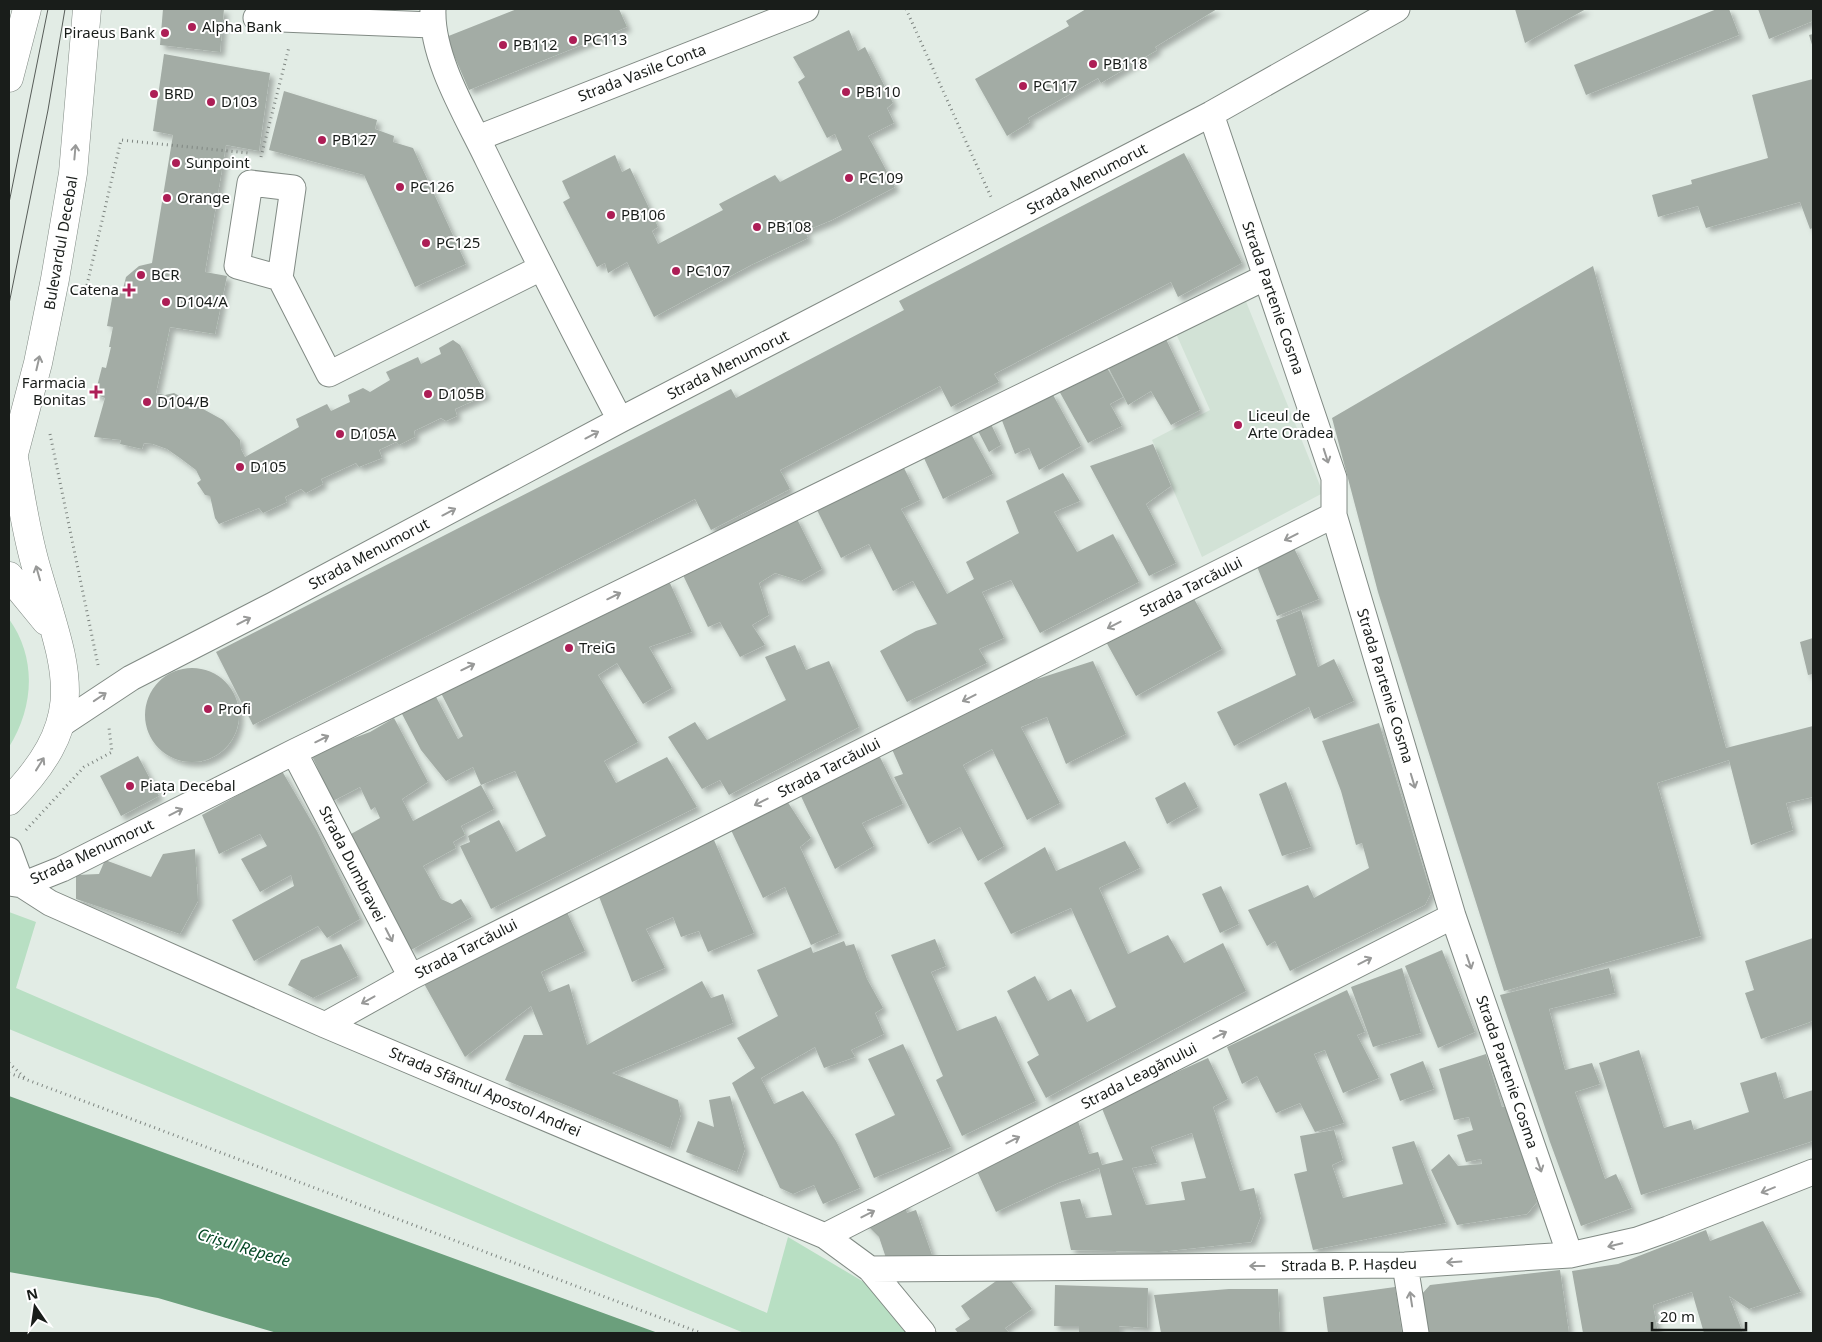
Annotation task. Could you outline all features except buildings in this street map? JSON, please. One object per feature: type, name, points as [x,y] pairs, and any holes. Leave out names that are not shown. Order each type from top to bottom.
[{"type":"main road","points":[[9,78],[27,9]]},
{"type":"main road","name":"Bulevardul Decebal","points":[[11,466],[54,289],[74,173],[87,9]]},
{"type":"main road","points":[[9,801],[35,772],[60,725],[66,684],[58,636],[36,569],[11,466]]},
{"type":"main road","points":[[9,576],[58,636]]},
{"type":"street","name":"Strada Vasile Conta","points":[[478,138],[806,9]]},
{"type":"street","name":"Strada Menumorut","points":[[60,725],[131,678],[273,605],[620,420],[1003,224],[1210,114],[1397,9]]},
{"type":"street","points":[[256,18],[432,17],[447,73],[541,268],[620,420]]},
{"type":"street","name":"Strada Partenie Cosma","points":[[1210,114],[1334,478],[1334,515],[1453,916],[1570,1255]]},
{"type":"street","points":[[280,278],[237,266],[250,183],[293,188],[280,278],[330,374],[541,268]]},
{"type":"street","name":"Strada Menumorut","points":[[15,884],[62,870],[294,752],[1266,277]]},
{"type":"street","name":"Strada Tarcăului","points":[[325,1025],[411,977],[1334,515]]},
{"type":"street","name":"Strada Dumbravei","points":[[294,752],[411,977]]},
{"type":"street","points":[[9,850],[15,884]]},
{"type":"street","name":"Strada Sfântul Apostol Andrei","points":[[15,884],[50,903],[325,1025],[825,1236],[870,1269],[923,1333]]},
{"type":"street","name":"Strada Leagănului","points":[[825,1236],[1453,916]]},
{"type":"street","name":"Strada B. P. Hașdeu","points":[[870,1269],[1405,1265],[1570,1255],[1660,1232],[1813,1172]]},
{"type":"street","points":[[1405,1265],[1416,1333]]},
{"type":"path","points":[[906,9],[1003,224]]},
{"type":"path","points":[[255,184],[296,19]]},
{"type":"path","points":[[85,292],[122,140],[261,154]]},
{"type":"path","points":[[51,434],[53,425]]},
{"type":"path","points":[[9,1063],[26,1078]]},
{"type":"path","points":[[9,1073],[701,1333]]},
{"type":"shaded area","name":"Liceul de Arte Oradea","points":[[1243,294],[1323,493],[1202,557],[1152,440],[1210,410],[1174,329]]},
{"type":"shaded area","points":[[9,619],[18,634],[24,650],[28,666],[29,683],[23,716],[9,747]]},
{"type":"shaded area","points":[[9,912],[36,922],[16,988],[767,1313],[788,1237],[879,1291],[911,1333],[744,1333],[9,1029]]},
{"type":"water","name":"Crișul Repede","points":[[9,1096],[658,1333],[277,1333],[158,1298],[9,1272]]},
{"type":"tram line","points":[[9,203],[48,9]]},
{"type":"tram line","points":[[9,304],[48,110],[65,9]]},
{"type":"place","name":"Alpha Bank","points":[[192,27]]},
{"type":"place","name":"Piraeus Bank","points":[[165,33]]},
{"type":"place","name":"PC113","points":[[573,40]]},
{"type":"place","name":"PB112","points":[[503,45]]},
{"type":"place","name":"PB118","points":[[1093,64]]},
{"type":"place","name":"PC117","points":[[1023,86]]},
{"type":"place","name":"PB110","points":[[846,92]]},
{"type":"place","name":"BRD","points":[[154,94]]},
{"type":"place","name":"D103","points":[[211,102]]},
{"type":"place","name":"PB127","points":[[322,140]]},
{"type":"place","name":"Sunpoint","points":[[176,163]]},
{"type":"place","name":"PC109","points":[[849,178]]},
{"type":"place","name":"PC126","points":[[400,187]]},
{"type":"place","name":"Orange","points":[[167,198]]},
{"type":"place","name":"PB106","points":[[611,215]]},
{"type":"place","name":"PB108","points":[[757,227]]},
{"type":"place","name":"PC125","points":[[426,243]]},
{"type":"place","name":"PC107","points":[[676,271]]},
{"type":"place","name":"BCR","points":[[141,275]]},
{"type":"place","name":"Catena","points":[[129,290]]},
{"type":"place","name":"D104/A","points":[[166,302]]},
{"type":"place","name":"Farmacia Bonitas","points":[[96,392]]},
{"type":"place","name":"D105B","points":[[428,394]]},
{"type":"place","name":"D104/B","points":[[147,402]]},
{"type":"place","name":"Liceul de Arte Oradea","points":[[1238,425]]},
{"type":"place","name":"D105A","points":[[340,434]]},
{"type":"place","name":"D105","points":[[240,467]]},
{"type":"place","name":"TreiG","points":[[569,648]]},
{"type":"place","name":"Profi","points":[[208,709]]},
{"type":"place","name":"Piața Decebal","points":[[130,786]]}]
